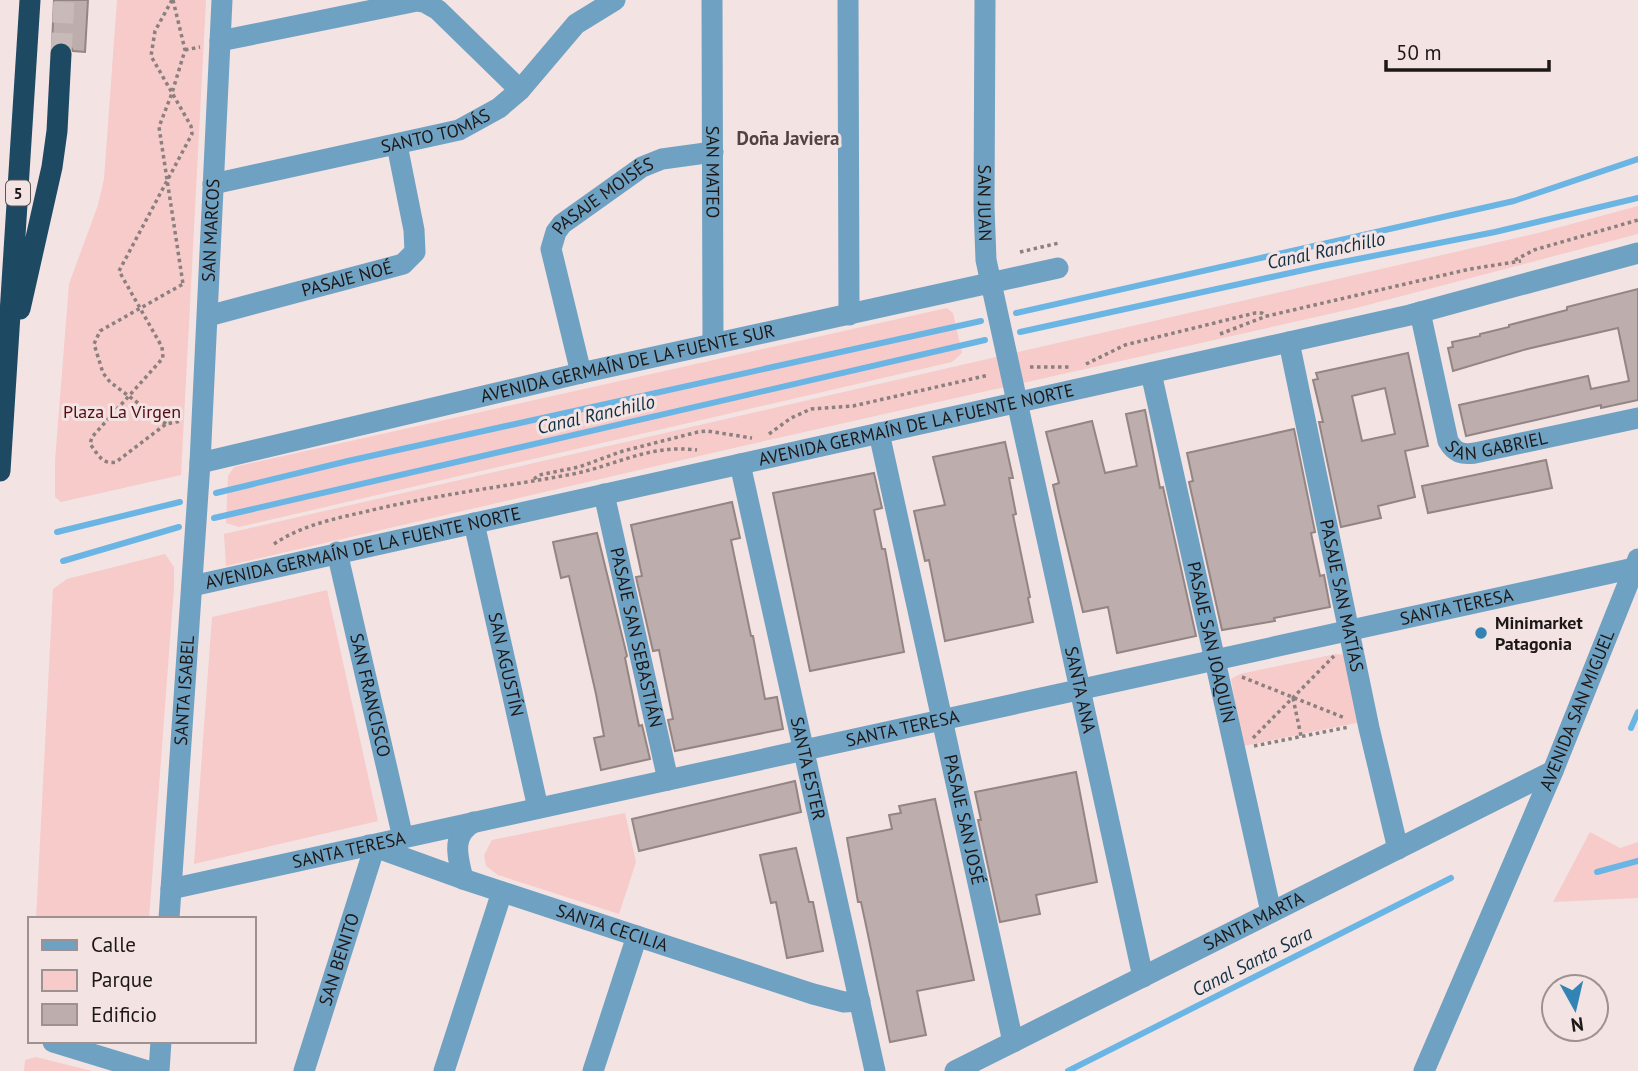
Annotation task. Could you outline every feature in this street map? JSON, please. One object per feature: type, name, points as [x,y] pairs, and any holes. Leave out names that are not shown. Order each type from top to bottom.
[{"type":"highway","name":"5","points":[[0,471],[30,0]]},
{"type":"highway","points":[[5,387],[52,167],[57,131],[61,54]]},
{"type":"street","name":"SAN MARCOS","points":[[200,463],[222,0]]},
{"type":"street","points":[[576,0],[576,24]]},
{"type":"street","name":"SANTO TOMÁS","points":[[213,184],[459,130],[499,108],[520,90],[576,24],[615,0]]},
{"type":"street","name":"SAN MATEO","points":[[712,0],[713,344]]},
{"type":"street","points":[[848,0],[849,315]]},
{"type":"street","name":"SAN JUAN","points":[[985,0],[986,260],[1017,402]]},
{"type":"street","points":[[220,41],[417,1],[424,2],[438,10],[520,90]]},
{"type":"street","name":"PASAJE NOÉ","points":[[208,316],[403,264],[415,252],[414,229],[397,145]]},
{"type":"street","name":"PASAJE MOISÉS","points":[[581,373],[551,249],[556,232],[562,224],[642,167],[662,159],[713,152]]},
{"type":"street","name":"AVENIDA GERMAÍN DE LA FUENTE NORTE","points":[[192,586],[1420,312],[1638,253]]},
{"type":"street","name":"AVENIDA GERMAÍN DE LA FUENTE SUR","points":[[200,463],[581,373],[1058,268]]},
{"type":"street","name":"SAN GABRIEL","points":[[1420,312],[1448,442],[1459,453],[1475,453],[1638,418]]},
{"type":"street","name":"PASAJE SAN MATÍAS","points":[[1289,342],[1350,635],[1366,727],[1398,849]]},
{"type":"street","name":"PASAJE SAN JOAQUÍN","points":[[1151,373],[1214,663],[1239,752],[1271,912]]},
{"type":"street","name":"SANTA ANA","points":[[1017,402],[1143,977]]},
{"type":"street","name":"PASAJE SAN JOSÉ","points":[[879,433],[1013,1042]]},
{"type":"street","name":"SANTA ISABEL","points":[[169,917],[200,463]]},
{"type":"street","name":"SANTA ESTER","points":[[740,464],[875,1071]]},
{"type":"street","name":"PASAJE SAN SEBASTIÁN","points":[[604,494],[668,780]]},
{"type":"street","name":"SAN AGUSTÍN","points":[[474,523],[538,808]]},
{"type":"street","name":"SAN FRANCISCO","points":[[337,552],[403,838]]},
{"type":"street","name":"SANTA TERESA","points":[[172,889],[1079,690],[1350,635],[1636,563]]},
{"type":"street","name":"AVENIDA SAN MIGUEL","points":[[1424,1071],[1553,771],[1636,563]]},
{"type":"street","name":"SANTA MARTA","points":[[955,1071],[1553,771]]},
{"type":"street","points":[[463,879],[457,845],[466,827],[474,822]]},
{"type":"street","name":"SANTA CECILIA","points":[[371,847],[813,994],[844,1002],[860,1001]]},
{"type":"street","name":"SAN BENITO","points":[[304,1071],[371,847]]},
{"type":"street","points":[[444,1071],[502,892]]},
{"type":"street","points":[[593,1071],[637,936]]},
{"type":"street","points":[[55,1043],[148,1071]]},
{"type":"street","points":[[159,1071],[161,1043]]},
{"type":"path","points":[[172,0],[155,31],[151,56],[191,126],[192,134],[120,271],[162,346],[163,358],[92,437],[90,444],[102,461],[116,462],[166,424],[190,418]]},
{"type":"path","points":[[166,424],[110,382],[103,373],[94,344],[100,331],[183,284],[159,127],[185,50],[172,0]]},
{"type":"path","points":[[1514,261],[1534,250],[1638,220]]},
{"type":"path","points":[[1214,336],[1267,316],[1470,269],[1528,261]]},
{"type":"path","points":[[1023,367],[1077,366],[1125,345],[1166,334],[1255,313],[1267,316]]},
{"type":"path","points":[[534,479],[539,475],[579,467],[622,451],[698,432],[707,431],[751,439],[765,437],[811,409],[853,406],[998,373]]},
{"type":"path","points":[[267,550],[288,535],[330,520],[400,503],[581,472],[640,453],[676,448],[704,453]]},
{"type":"path","points":[[1239,752],[1350,635]]},
{"type":"path","points":[[1214,663],[1366,727]]},
{"type":"path","points":[[1293,698],[1301,736]]},
{"type":"path","points":[[1239,752],[1301,736],[1366,727]]},
{"type":"green space","name":"Plaza La Virgen","points":[[117,0],[206,0],[181,475],[61,502],[55,497],[55,461],[69,284],[98,205],[104,179]]},
{"type":"green space","points":[[1638,206],[1638,234],[1356,308],[226,566],[224,534],[1538,233]]},
{"type":"green space","points":[[947,308],[953,313],[962,353],[952,362],[239,527],[226,523],[228,476],[234,467]]},
{"type":"green space","points":[[165,554],[174,567],[149,917],[36,917],[53,589],[67,579]]},
{"type":"green space","points":[[327,590],[378,821],[194,864],[212,617]]},
{"type":"green space","points":[[1336,654],[1346,655],[1361,722],[1243,746],[1231,679],[1240,674]]},
{"type":"green space","points":[[625,813],[636,862],[619,914],[498,875],[486,866],[484,855],[492,840]]},
{"type":"green space","points":[[1590,832],[1620,848],[1638,842],[1638,898],[1553,902]]},
{"type":"green space","points":[[36,1057],[92,1071],[24,1071],[25,1060]]},
{"type":"building","points":[[54,0],[88,0],[85,52],[73,51],[69,43],[62,41],[52,45]]},
{"type":"building","points":[[1638,289],[1638,400],[1601,408],[1601,405],[1466,436],[1459,405],[1588,376],[1591,389],[1629,381],[1618,328],[1527,349],[1453,371],[1448,348],[1453,347],[1452,342],[1567,310],[1567,307]]},
{"type":"building","points":[[1408,353],[1428,446],[1405,451],[1415,497],[1378,506],[1381,518],[1341,527],[1319,422],[1323,422],[1313,380],[1318,379],[1316,373]],"holes":[[[1385,388],[1395,434],[1362,441],[1352,396]]]},
{"type":"building","points":[[1145,410],[1160,488],[1163,487],[1196,636],[1117,653],[1108,607],[1083,612],[1053,485],[1059,483],[1046,432],[1092,421],[1105,473],[1137,466],[1126,414]]},
{"type":"building","points":[[1294,429],[1315,532],[1311,533],[1320,576],[1324,575],[1330,607],[1274,618],[1275,621],[1222,630],[1189,482],[1193,481],[1187,453]]},
{"type":"building","points":[[1005,442],[1013,478],[1009,478],[1016,514],[1013,515],[1033,622],[945,641],[929,560],[925,561],[914,511],[945,505],[933,457]]},
{"type":"building","points":[[1546,460],[1552,488],[1428,513],[1422,486]]},
{"type":"building","points":[[874,473],[882,508],[874,510],[882,549],[885,549],[904,652],[810,671],[773,493]]},
{"type":"building","points":[[732,502],[740,538],[731,540],[765,699],[777,697],[783,729],[675,751],[668,720],[673,719],[659,650],[653,651],[636,577],[642,576],[631,525]]},
{"type":"building","points":[[597,533],[627,656],[625,658],[639,726],[642,725],[650,759],[601,770],[594,738],[604,736],[596,694],[569,576],[561,578],[553,542]]},
{"type":"building","points":[[1076,772],[1097,882],[1036,895],[1040,914],[1000,922],[978,820],[981,820],[975,792]]},
{"type":"building","points":[[795,781],[801,812],[639,851],[632,819]]},
{"type":"building","points":[[935,799],[974,980],[917,991],[926,1035],[890,1042],[861,902],[858,902],[847,838],[892,829],[889,815],[901,813],[899,806]]},
{"type":"building","points":[[796,848],[809,902],[813,902],[823,951],[787,958],[776,902],[771,903],[760,855]]},
{"type":"waterway","points":[[1016,313],[1514,201],[1638,159]]},
{"type":"waterway","name":"Canal Ranchillo","points":[[1020,332],[1322,266],[1495,232],[1638,198]]},
{"type":"waterway","points":[[216,493],[348,461],[981,321]]},
{"type":"waterway","name":"Canal Ranchillo","points":[[214,518],[985,340]]},
{"type":"waterway","points":[[57,532],[180,502]]},
{"type":"waterway","name":"Canal Ranchillo","points":[[63,561],[179,527]]},
{"type":"waterway","points":[[1631,728],[1638,712]]},
{"type":"waterway","name":"Canal Santa Sara","points":[[1597,872],[1638,861]]},
{"type":"waterway","name":"Canal Santa Sara","points":[[1068,1071],[1451,878]]},
{"type":"tunnel","points":[[61,54],[64,0]]},
{"type":"place","name":"Minimarket Patagonia","points":[[1481,633]]},
{"type":"district","name":"Doña Javiera","points":[[788,138]]}]
